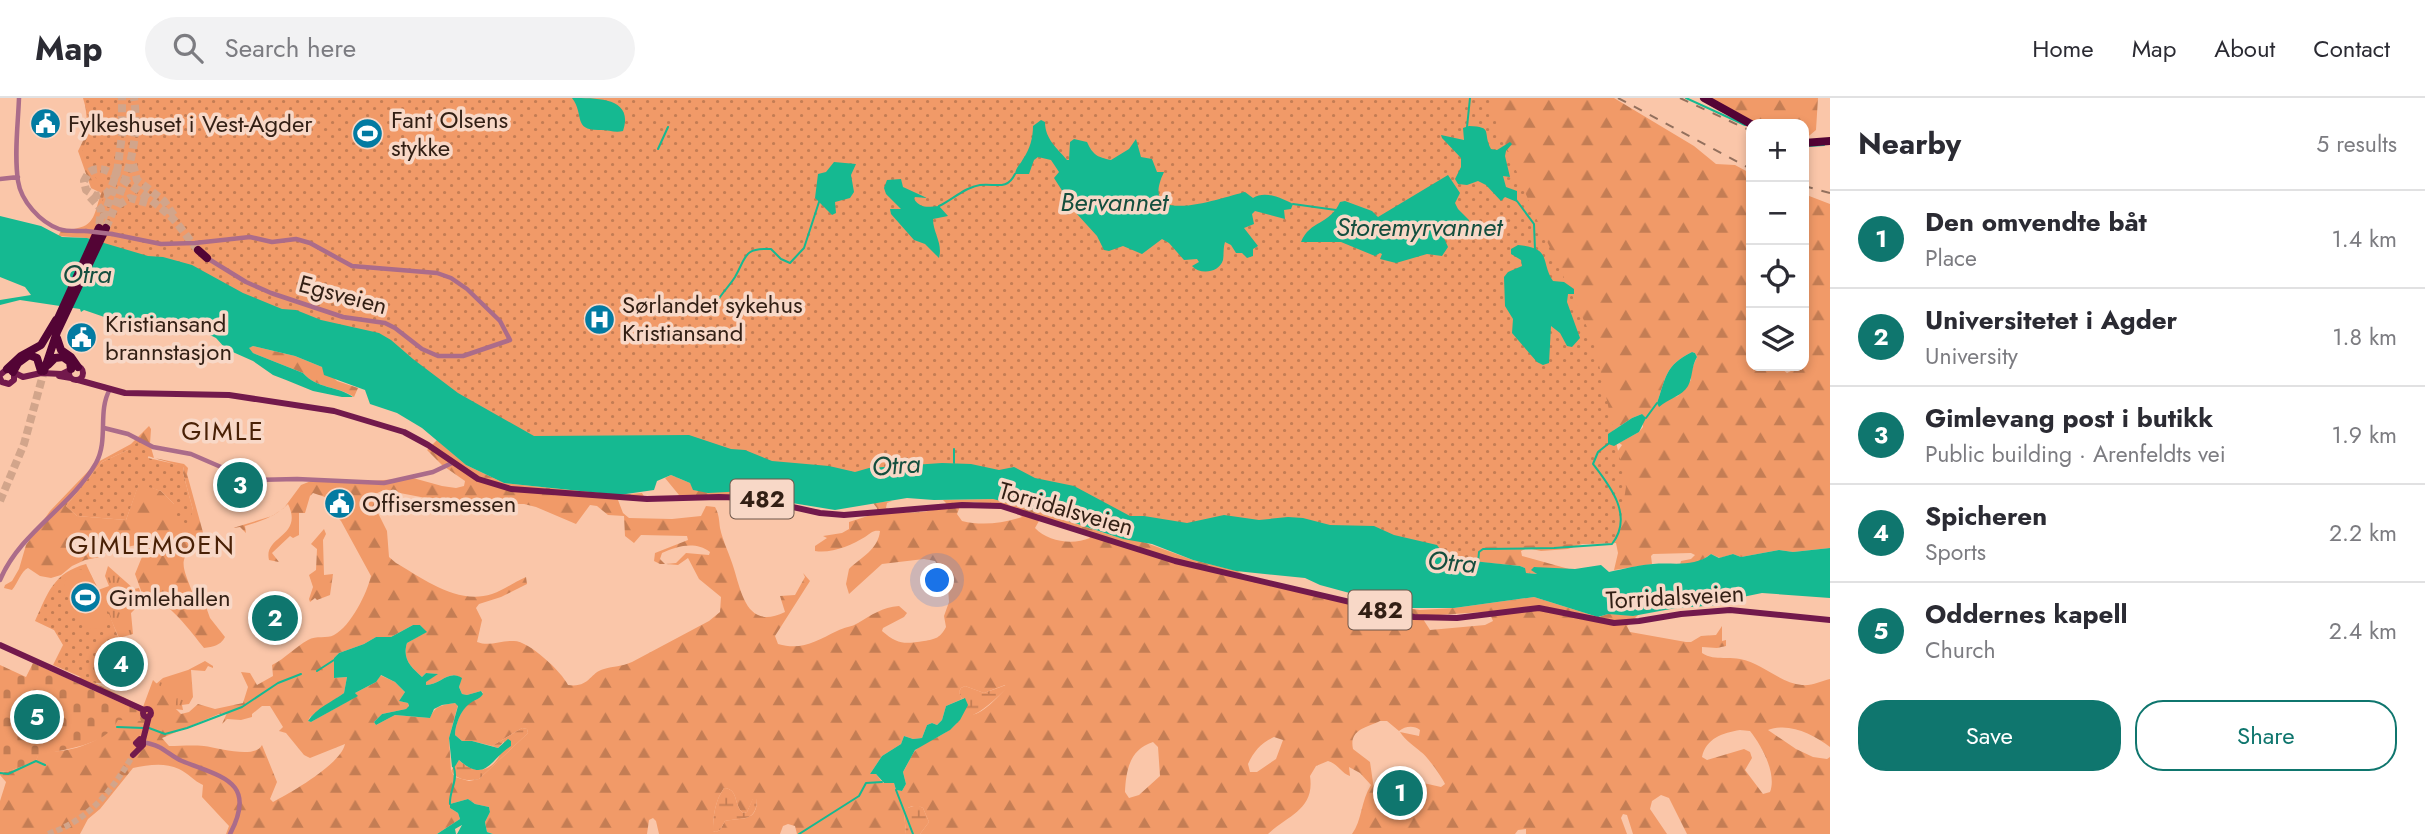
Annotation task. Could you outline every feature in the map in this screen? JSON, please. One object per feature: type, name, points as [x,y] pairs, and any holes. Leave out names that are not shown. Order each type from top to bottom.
[{"type":"highway","points":[[1704,98],[1746,121]]},
{"type":"highway","points":[[1809,143],[1830,141]]},
{"type":"highway","points":[[43,371],[62,315],[98,237],[106,230]]},
{"type":"highway","points":[[198,250],[207,258]]},
{"type":"highway","points":[[62,315],[58,344],[75,373]]},
{"type":"highway","points":[[4,376],[22,356],[41,345],[62,315]]},
{"type":"highway","points":[[4,376],[29,355],[37,358],[43,371]]},
{"type":"highway","points":[[43,371],[53,359],[61,356],[69,360],[75,373]]},
{"type":"main road","name":"Torridalsveien","points":[[4,376],[75,373]]},
{"type":"main road","name":"Torridalsveien","points":[[4,376],[13,382],[41,374],[75,373],[94,384],[135,394],[242,396],[319,407],[397,429],[421,440],[488,484],[535,491],[647,499],[752,498],[820,513],[844,515],[962,505],[1001,506],[1175,561],[1414,617],[1457,618],[1539,608],[1614,623],[1702,611],[1730,610],[1830,620]]},
{"type":"main road","points":[[0,645],[135,708],[145,716],[141,742],[133,755]]},
{"type":"street","points":[[19,98],[18,180],[29,206],[61,230],[106,230]]},
{"type":"street","points":[[0,179],[18,180]]},
{"type":"street","name":"Egsveien","points":[[106,230],[121,236],[161,244],[250,237],[272,243],[296,239],[310,243],[352,267],[424,271],[445,275],[462,284],[495,316],[510,340],[463,356],[438,356],[422,349],[385,323],[343,317],[271,293],[240,279],[207,258]]},
{"type":"street","points":[[0,580],[6,565],[23,543],[92,468],[100,454],[104,430],[104,403],[110,389]]},
{"type":"street","points":[[104,430],[128,434],[153,447],[197,456],[251,480],[384,483],[427,474],[443,468],[450,461]]},
{"type":"street","points":[[141,742],[157,746],[182,761],[218,774],[233,785],[239,797],[240,808],[230,834]]},
{"type":"green space","points":[[83,98],[1494,98],[1491,109],[1532,209],[1594,342],[1626,487],[1617,543],[1484,547],[1464,583],[1161,534],[1050,499],[864,485],[538,449],[119,276],[96,228],[104,194],[82,151],[91,127]]},
{"type":"green space","points":[[255,98],[1614,98],[1694,146],[1716,164],[1735,165],[1746,171],[1746,371],[1809,371],[1809,196],[1830,204],[1830,548],[1793,552],[1779,550],[1741,557],[1733,554],[1720,558],[1711,554],[1699,562],[1680,565],[1681,561],[1691,559],[1695,555],[1653,554],[1652,564],[1614,570],[1618,553],[1616,543],[1582,544],[1568,549],[1541,551],[1527,548],[1521,551],[1522,556],[1569,569],[1534,567],[1537,574],[1525,573],[1525,568],[1520,566],[1448,559],[148,257],[87,238],[58,236],[61,231],[86,225],[96,211],[101,193],[91,188],[78,151],[88,131],[85,102]],"holes":[[[1695,353],[1697,357],[1691,371],[1691,380],[1678,396],[1657,403],[1671,367],[1683,357]],[[1642,414],[1643,427],[1619,443],[1622,445],[1611,461],[1608,434]]]},
{"type":"green space","points":[[1710,98],[1818,98],[1816,130],[1809,136],[1809,119],[1750,119]]},
{"type":"green space","points":[[253,346],[295,356],[322,367],[337,381],[358,388],[354,397],[321,385],[303,373],[253,353],[248,348]]},
{"type":"green space","points":[[149,426],[154,458],[128,450],[102,462],[66,506],[77,516],[126,520],[139,483],[161,491],[174,504],[174,519],[193,510],[183,473],[184,467],[155,458],[184,464],[188,468],[187,474],[204,536],[185,557],[184,569],[194,597],[205,604],[210,618],[225,637],[216,645],[204,648],[185,624],[160,601],[143,596],[135,574],[146,547],[141,544],[85,560],[51,578],[40,576],[28,568],[12,590],[4,588],[12,581],[19,569],[26,545],[50,511],[96,463],[131,444]]},
{"type":"green space","points":[[437,440],[466,465],[504,483],[619,495],[642,493],[645,498],[653,499],[618,500],[623,513],[629,518],[672,519],[701,516],[706,506],[715,507],[740,589],[755,613],[763,617],[785,612],[780,596],[795,595],[805,577],[803,573],[810,581],[775,636],[778,644],[787,646],[809,644],[882,610],[899,606],[907,613],[882,631],[893,639],[907,643],[932,640],[944,631],[944,616],[949,602],[948,587],[935,561],[924,559],[882,564],[849,594],[846,584],[849,569],[872,548],[880,531],[874,531],[841,548],[815,551],[815,546],[827,538],[823,536],[842,533],[849,529],[849,522],[877,513],[873,503],[892,501],[887,503],[886,508],[925,512],[947,504],[943,500],[1007,501],[1123,539],[1138,540],[1193,560],[1238,571],[1249,578],[1282,588],[1297,589],[1380,610],[1384,603],[1420,610],[1534,597],[1598,617],[1608,614],[1638,615],[1627,626],[1630,632],[1686,642],[1701,636],[1716,635],[1722,626],[1722,641],[1726,640],[1726,646],[1702,647],[1702,653],[1711,657],[1748,661],[1786,681],[1802,685],[1830,679],[1830,747],[1792,728],[1768,730],[1813,757],[1830,757],[1830,834],[1687,834],[1669,798],[1661,795],[1652,801],[1650,809],[1667,834],[1633,834],[1627,815],[1623,814],[1621,818],[1627,834],[1526,834],[1526,829],[1518,830],[1515,834],[1352,834],[1371,785],[1360,773],[1349,767],[1350,776],[1328,761],[1316,766],[1310,776],[1308,797],[1304,804],[1268,834],[920,834],[929,822],[923,808],[915,806],[904,812],[906,834],[797,834],[795,826],[788,824],[783,826],[780,834],[659,834],[653,818],[649,820],[647,834],[493,834],[487,832],[485,822],[490,812],[489,807],[475,804],[468,799],[450,804],[450,808],[458,813],[460,819],[437,834],[226,834],[229,826],[202,797],[203,785],[179,769],[156,765],[133,768],[100,809],[88,819],[80,834],[0,834],[0,801],[6,782],[0,771],[7,772],[36,761],[38,755],[44,753],[86,745],[109,730],[119,716],[132,719],[136,710],[72,679],[86,675],[87,679],[143,707],[153,680],[177,696],[175,708],[181,714],[189,712],[198,704],[215,709],[243,703],[248,687],[241,672],[250,673],[257,685],[273,676],[272,665],[303,643],[340,631],[362,600],[371,576],[341,521],[331,512],[331,499],[313,493],[305,513],[299,513],[299,535],[293,538],[290,536],[272,553],[279,562],[269,560],[272,546],[291,523],[292,515],[288,504],[285,507],[301,485],[311,481],[355,482],[413,478],[442,486],[464,486],[465,481],[442,465],[427,450]],"holes":[[[384,490],[426,498],[452,509],[480,504],[524,504],[576,524],[590,505],[597,506],[608,515],[624,516],[625,536],[634,543],[641,535],[687,536],[688,540],[655,553],[654,561],[660,564],[665,564],[660,559],[662,553],[680,547],[692,546],[710,552],[709,555],[686,553],[676,563],[666,564],[678,565],[688,558],[699,579],[721,597],[720,612],[709,621],[632,662],[599,671],[581,684],[568,685],[544,658],[520,642],[477,642],[482,620],[476,608],[479,604],[527,584],[526,577],[492,594],[479,596],[466,596],[441,589],[389,557],[387,531],[374,505],[375,494]],[[974,502],[1012,507],[1022,517],[985,524],[962,521],[957,514],[961,504]],[[1039,521],[1052,522],[1074,526],[1090,538],[1061,541],[1040,533],[1035,528]],[[1482,612],[1490,614],[1493,621],[1485,625],[1430,630],[1423,619],[1425,616]],[[413,625],[420,625],[426,632],[407,643],[406,654],[411,666],[422,677],[426,673],[437,674],[425,682],[426,685],[452,675],[461,678],[459,687],[462,694],[483,693],[463,710],[455,735],[462,741],[492,746],[522,728],[527,729],[528,733],[479,779],[469,781],[455,777],[451,771],[449,738],[458,705],[455,703],[440,706],[430,718],[395,715],[376,725],[374,722],[382,714],[409,707],[408,703],[399,701],[405,692],[395,682],[380,675],[376,682],[355,693],[357,696],[311,722],[308,721],[344,693],[347,677],[335,678],[334,658],[339,653],[376,637],[391,637]],[[1005,685],[1006,688],[986,708],[974,714],[961,714],[947,732],[919,747],[903,772],[906,784],[902,791],[896,790],[894,783],[883,783],[876,774],[870,774],[882,756],[901,744],[904,736],[922,738],[927,725],[937,725],[942,720],[946,706],[962,699],[959,692],[965,686],[984,693]],[[262,706],[270,706],[283,727],[279,731],[286,733],[304,755],[310,758],[345,744],[342,752],[325,769],[273,802],[270,799],[277,782],[262,745],[258,749],[245,752],[204,746],[169,746],[162,738],[219,714],[227,713],[222,724],[227,719],[241,720],[252,717]],[[1387,721],[1399,731],[1410,727],[1420,730],[1419,736],[1400,732],[1427,758],[1445,784],[1441,787],[1406,779],[1401,783],[1410,802],[1407,810],[1394,817],[1381,812],[1376,803],[1370,762],[1353,749],[1353,738],[1364,728]],[[1750,731],[1755,737],[1770,769],[1770,792],[1763,794],[1745,770],[1752,758],[1750,752],[1744,749],[1707,760],[1702,757],[1711,741],[1727,733]],[[1274,737],[1283,740],[1276,759],[1257,772],[1250,772],[1248,764],[1262,745]],[[1153,742],[1158,747],[1160,776],[1139,795],[1129,798],[1125,792],[1128,768],[1134,755]],[[724,788],[732,791],[743,813],[747,812],[753,799],[757,799],[751,815],[725,821],[716,832],[713,831],[713,825],[717,803]]]},
{"type":"green space","points":[[138,442],[150,449],[148,458],[184,466],[183,473],[193,510],[188,524],[174,519],[174,504],[161,491],[139,484],[126,520],[77,516],[66,506],[102,462],[128,450]]},
{"type":"green space","points":[[671,475],[690,483],[694,490],[753,492],[704,497],[668,499],[679,495],[665,478]]},
{"type":"green space","points":[[271,516],[245,526],[246,533],[240,527],[233,528]]},
{"type":"green space","points":[[324,529],[324,575],[333,574],[330,595],[317,600],[315,598],[310,602],[313,587],[309,575],[316,570],[317,549],[311,544]]},
{"type":"green space","points":[[86,564],[136,683],[129,689],[108,683],[95,683],[53,665],[63,645],[54,630],[35,621],[53,585],[66,573]]},
{"type":"green space","points":[[108,566],[134,589],[139,588],[142,597],[136,597],[136,608],[131,613],[133,634],[119,638],[98,590],[109,586],[105,576]]},
{"type":"green space","name":"Gimlehallen","points":[[78,569],[87,570],[91,575],[107,609],[106,622],[102,628],[90,629],[83,624],[64,586],[66,576]]},
{"type":"green space","points":[[205,661],[213,668],[208,666],[205,671],[191,670],[193,697],[189,704],[182,705],[183,710],[175,709],[156,684],[163,678]]},
{"type":"green space","points":[[33,663],[137,710],[141,721],[118,720],[104,736],[94,741],[38,756],[36,761],[7,772],[0,771],[0,665],[26,677]]},
{"type":"green space","points":[[1006,685],[1007,688],[979,712],[968,717],[961,714],[964,698],[962,699],[959,692],[961,688],[965,686],[984,693]]},
{"type":"green space","points":[[522,728],[527,729],[528,733],[479,779],[464,780],[451,771],[459,760],[474,769],[488,768],[498,758],[504,741],[498,748],[492,746]]},
{"type":"green space","points":[[724,788],[732,791],[743,813],[747,812],[753,798],[757,798],[756,806],[751,815],[725,821],[716,832],[713,831],[714,814]]},
{"type":"green space","points":[[917,805],[923,808],[929,822],[920,834],[906,834],[904,812]]},
{"type":"water","points":[[572,98],[603,100],[619,106],[625,120],[623,131],[586,128],[580,121]]},
{"type":"water","name":"Bervannet","points":[[1041,120],[1045,122],[1052,143],[1067,160],[1070,142],[1074,139],[1087,142],[1096,155],[1111,160],[1129,149],[1136,139],[1141,157],[1152,159],[1157,172],[1164,172],[1159,190],[1162,200],[1172,205],[1186,206],[1245,192],[1253,198],[1268,195],[1293,204],[1291,209],[1284,210],[1285,219],[1255,211],[1252,214],[1254,224],[1244,228],[1258,246],[1253,249],[1253,256],[1247,258],[1242,253],[1236,253],[1231,245],[1225,242],[1223,260],[1214,270],[1195,269],[1192,266],[1199,262],[1197,259],[1184,260],[1162,239],[1142,254],[1123,246],[1104,250],[1097,236],[1077,214],[1054,178],[1059,172],[1051,160],[1038,157],[1034,160],[1029,174],[1015,174],[1032,139],[1033,126]]},
{"type":"water","points":[[1469,126],[1485,129],[1491,149],[1497,150],[1510,142],[1512,144],[1505,156],[1510,177],[1503,176],[1506,187],[1517,191],[1517,202],[1505,197],[1501,201],[1486,185],[1478,181],[1467,185],[1458,184],[1455,179],[1461,167],[1461,158],[1441,135],[1464,140],[1463,128]]},
{"type":"water","points":[[834,162],[856,164],[851,175],[854,192],[850,198],[835,202],[836,213],[832,215],[815,198],[818,174],[826,172]]},
{"type":"water","name":"Storemyrvannet","points":[[1448,175],[1460,193],[1455,203],[1469,220],[1465,230],[1449,232],[1444,238],[1448,247],[1442,256],[1427,254],[1396,263],[1380,259],[1380,253],[1375,256],[1341,242],[1301,242],[1309,230],[1331,215],[1340,202],[1345,201],[1372,211],[1378,217]]},
{"type":"water","points":[[901,179],[903,187],[927,198],[915,197],[919,204],[925,207],[939,206],[948,216],[933,219],[940,248],[939,258],[925,244],[914,240],[891,214],[890,209],[901,209],[886,194],[884,188],[887,180]]},
{"type":"water","name":"Otra","points":[[0,216],[41,226],[62,237],[87,238],[148,256],[192,265],[243,293],[282,309],[296,310],[321,320],[379,333],[458,393],[534,436],[689,435],[731,449],[745,450],[772,461],[829,466],[855,472],[869,468],[942,463],[971,464],[999,470],[1014,467],[1035,478],[1074,486],[1130,516],[1187,523],[1224,515],[1259,520],[1288,517],[1330,525],[1374,526],[1394,535],[1437,545],[1440,549],[1435,557],[1520,566],[1525,568],[1526,573],[1537,574],[1531,570],[1534,567],[1575,569],[1601,565],[1609,572],[1647,565],[1690,563],[1711,554],[1719,558],[1733,554],[1741,557],[1779,550],[1793,552],[1830,548],[1830,598],[1762,593],[1733,599],[1720,605],[1676,608],[1633,616],[1608,614],[1598,617],[1534,597],[1454,608],[1405,608],[1320,585],[1305,578],[1236,571],[1193,560],[1152,544],[1123,539],[993,499],[907,498],[835,510],[792,503],[766,490],[708,493],[693,490],[690,483],[671,475],[657,481],[654,490],[619,495],[504,483],[466,465],[422,428],[397,413],[370,404],[365,390],[324,375],[322,367],[295,356],[253,346],[249,348],[253,353],[353,397],[313,391],[273,375],[253,361],[226,349],[216,338],[204,332],[167,323],[113,320],[84,310],[81,312],[80,309],[20,300],[0,305],[0,300],[31,295],[25,287],[0,277]]},
{"type":"water","points":[[1518,245],[1536,249],[1544,257],[1553,281],[1564,282],[1574,289],[1574,294],[1568,294],[1567,302],[1580,338],[1572,347],[1567,346],[1560,333],[1551,326],[1549,363],[1543,365],[1537,362],[1512,333],[1513,319],[1505,306],[1504,277],[1508,272],[1522,266],[1521,260],[1511,254],[1511,249]]},
{"type":"water","points":[[1692,352],[1697,357],[1688,386],[1659,407],[1657,403],[1671,367]]},
{"type":"water","points":[[1642,414],[1646,418],[1639,432],[1614,446],[1608,444],[1608,434]]},
{"type":"water","points":[[413,625],[420,625],[427,632],[407,643],[408,662],[422,677],[426,673],[438,674],[426,682],[426,685],[453,675],[462,678],[459,687],[462,694],[481,691],[483,694],[463,710],[455,735],[462,741],[498,748],[508,739],[511,741],[511,746],[482,770],[468,767],[459,760],[454,768],[452,767],[449,738],[458,706],[455,703],[434,709],[430,718],[395,715],[376,725],[374,722],[382,714],[409,706],[408,703],[399,701],[405,692],[395,682],[381,675],[376,682],[355,693],[358,696],[311,722],[308,721],[320,709],[344,693],[347,677],[334,678],[334,658],[339,653],[376,637],[391,637]]},
{"type":"water","points":[[965,698],[968,705],[960,720],[950,730],[915,750],[903,772],[906,784],[902,791],[896,790],[894,783],[884,783],[876,774],[870,774],[882,756],[901,744],[904,736],[922,738],[927,725],[937,725],[942,720],[946,706]]},
{"type":"water","points":[[468,799],[475,804],[489,807],[490,812],[485,822],[487,832],[493,834],[457,834],[462,825],[455,829],[456,834],[437,834],[460,819],[458,813],[450,808],[450,804]]},
{"type":"waterway","points":[[1467,127],[1470,98]]},
{"type":"waterway","points":[[1686,98],[1745,125]]},
{"type":"waterway","points":[[658,149],[668,127]]},
{"type":"waterway","points":[[1809,146],[1824,145]]},
{"type":"waterway","points":[[939,206],[974,186],[1008,183],[1015,174]]},
{"type":"waterway","points":[[1517,201],[1534,224],[1535,250]]},
{"type":"waterway","points":[[704,302],[718,300],[750,252],[771,249],[781,259],[790,263],[804,248],[819,202]]},
{"type":"waterway","points":[[1293,204],[1336,210]]},
{"type":"waterway","points":[[1646,418],[1657,403]]},
{"type":"waterway","points":[[1478,563],[1479,552],[1483,549],[1612,544],[1621,523],[1620,512],[1612,492],[1593,464],[1598,452],[1608,444]]},
{"type":"waterway","points":[[954,449],[954,463]]},
{"type":"waterway","points":[[317,671],[334,660]]},
{"type":"waterway","points":[[149,728],[165,734],[187,728],[242,707],[278,683],[301,674]]},
{"type":"waterway","points":[[117,727],[144,728]]},
{"type":"waterway","points":[[0,773],[8,774],[36,761],[45,765]]},
{"type":"waterway","points":[[450,804],[454,768]]},
{"type":"waterway","points":[[799,834],[859,796],[866,783],[882,782]]},
{"type":"waterway","points":[[896,790],[913,834]]},
{"type":"tunnel","points":[[117,172],[122,135],[122,98]]},
{"type":"tunnel","points":[[106,228],[125,181],[133,149],[136,116],[134,98]]},
{"type":"tunnel","points":[[133,164],[137,180],[164,201],[175,217]]},
{"type":"tunnel","points":[[118,167],[117,171],[116,174],[115,178],[112,185],[106,194],[95,196],[86,190],[84,181],[89,172],[100,169],[112,173],[120,178],[138,190],[169,215],[198,250]]},
{"type":"tunnel","points":[[103,218],[114,188]]},
{"type":"tunnel","points":[[90,197],[101,209],[99,228]]},
{"type":"tunnel","points":[[118,205],[130,198],[147,203]]},
{"type":"tunnel","points":[[0,501],[24,444],[44,371]]},
{"type":"tunnel","points":[[48,834],[76,821],[98,803],[117,781],[133,755]]},
{"type":"railway","points":[[1618,98],[1746,166]]},
{"type":"railway","points":[[1680,98],[1746,129]]},
{"type":"railway","points":[[1809,187],[1830,193]]},
{"type":"place","name":"Fylkeshuset i Vest-Agder","points":[[45,124]]},
{"type":"place","name":"Fant Olsens stykke","points":[[368,134]]},
{"type":"place","name":"Sørlandet sykehus Kristiansand","points":[[599,319]]},
{"type":"place","name":"Kristiansand brannstasjon","points":[[82,338]]},
{"type":"place","name":"Gimlevang post i butikk","points":[[240,485]]},
{"type":"place","name":"Offisersmessen","points":[[339,504]]},
{"type":"place","name":"Gimlehallen","points":[[86,598]]},
{"type":"place","name":"Universitetet i Agder","points":[[275,618]]},
{"type":"place","name":"Spicheren","points":[[121,664]]},
{"type":"place","name":"Oddernes kapell","points":[[37,717]]},
{"type":"place","name":"Den omvendte båt","points":[[1400,793]]},
{"type":"district","name":"GIMLE","points":[[223,431]]},
{"type":"district","name":"GIMLEMOEN","points":[[152,545]]}]
